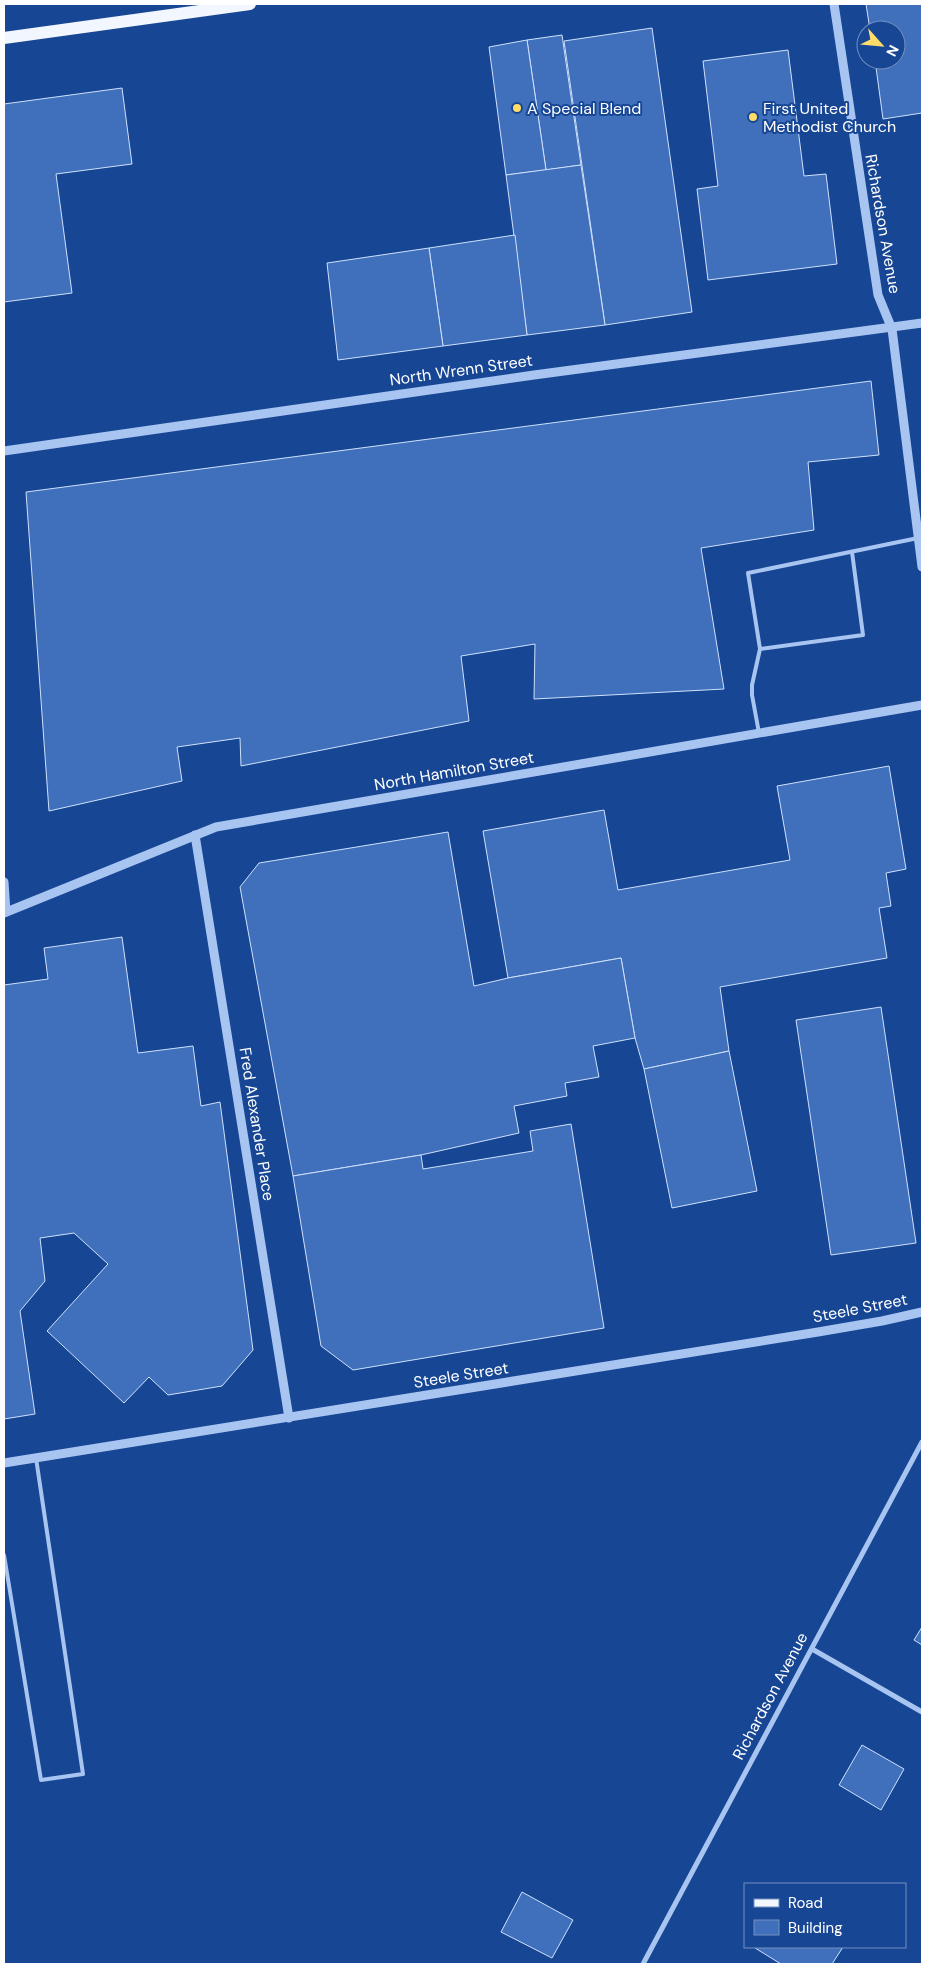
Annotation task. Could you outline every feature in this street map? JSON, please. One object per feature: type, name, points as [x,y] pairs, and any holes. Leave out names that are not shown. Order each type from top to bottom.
[{"type":"main road","points":[[4,38],[250,4]]},
{"type":"street","name":"Richardson Avenue","points":[[834,4],[878,295],[892,329],[922,567]]},
{"type":"street","name":"North Wrenn Street","points":[[4,452],[534,375],[922,324]]},
{"type":"street","name":"North Hamilton Street","points":[[5,913],[216,827],[922,705]]},
{"type":"street","name":"Fred Alexander Place","points":[[195,835],[289,1418]]},
{"type":"street","points":[[4,882],[5,913]]},
{"type":"street","name":"Steele Street","points":[[4,1463],[882,1321],[922,1312]]},
{"type":"street","name":"Richardson Avenue","points":[[643,1964],[922,1442]]},
{"type":"street","points":[[812,1649],[922,1712]]},
{"type":"lane","points":[[759,733],[752,685],[760,649],[748,574],[918,538]]},
{"type":"lane","points":[[760,649],[863,635],[852,552]]},
{"type":"lane","points":[[4,1555],[41,1780],[82,1774],[36,1458]]},
{"type":"building","points":[[866,4],[922,4],[922,113],[883,119],[876,70],[906,70],[906,20],[868,20]]},
{"type":"building","points":[[652,28],[692,312],[605,325],[564,41]]},
{"type":"building","points":[[562,35],[581,165],[546,170],[527,40]]},
{"type":"building","name":"A Special Blend","points":[[527,40],[546,170],[506,175],[489,47]]},
{"type":"building","name":"First United Methodist Church","points":[[788,50],[804,176],[826,174],[837,264],[708,280],[697,189],[718,186],[703,61]]},
{"type":"building","points":[[122,88],[132,164],[56,174],[72,293],[4,302],[4,104]]},
{"type":"building","points":[[581,165],[605,325],[527,335],[506,175]]},
{"type":"building","points":[[515,235],[527,335],[443,346],[429,248]]},
{"type":"building","points":[[429,248],[443,346],[338,360],[327,263]]},
{"type":"building","points":[[871,381],[879,455],[808,462],[814,530],[701,548],[724,689],[534,699],[535,644],[461,656],[469,721],[241,766],[240,738],[177,747],[182,781],[49,811],[26,492]]},
{"type":"building","points":[[889,766],[906,869],[886,873],[891,906],[879,908],[887,958],[720,987],[729,1051],[644,1069],[635,1038],[621,958],[508,978],[483,831],[604,810],[618,890],[790,860],[777,786]]},
{"type":"building","points":[[448,832],[474,986],[621,958],[635,1038],[593,1046],[599,1077],[565,1083],[567,1096],[514,1106],[519,1133],[421,1155],[293,1176],[240,887],[259,863]]},
{"type":"building","points":[[122,937],[138,1053],[193,1046],[201,1106],[220,1102],[253,1350],[222,1386],[168,1395],[149,1377],[124,1403],[47,1331],[108,1264],[74,1233],[40,1238],[45,1281],[20,1311],[35,1414],[4,1419],[4,985],[48,979],[44,948]]},
{"type":"building","points":[[881,1007],[916,1243],[831,1255],[796,1020]]},
{"type":"building","points":[[729,1051],[757,1191],[672,1208],[644,1069]]},
{"type":"building","points":[[571,1124],[604,1328],[353,1370],[321,1346],[293,1176],[421,1155],[423,1169],[533,1151],[530,1131]]},
{"type":"building","points":[[922,1627],[922,1645],[914,1640]]},
{"type":"building","points":[[862,1745],[904,1769],[881,1810],[839,1785]]},
{"type":"building","points":[[522,1892],[573,1920],[552,1958],[501,1932]]},
{"type":"building","points":[[755,1948],[842,1948],[832,1964],[781,1964]]},
{"type":"place","name":"A Special Blend","points":[[517,108]]},
{"type":"place","name":"First United Methodist Church","points":[[753,117]]}]
